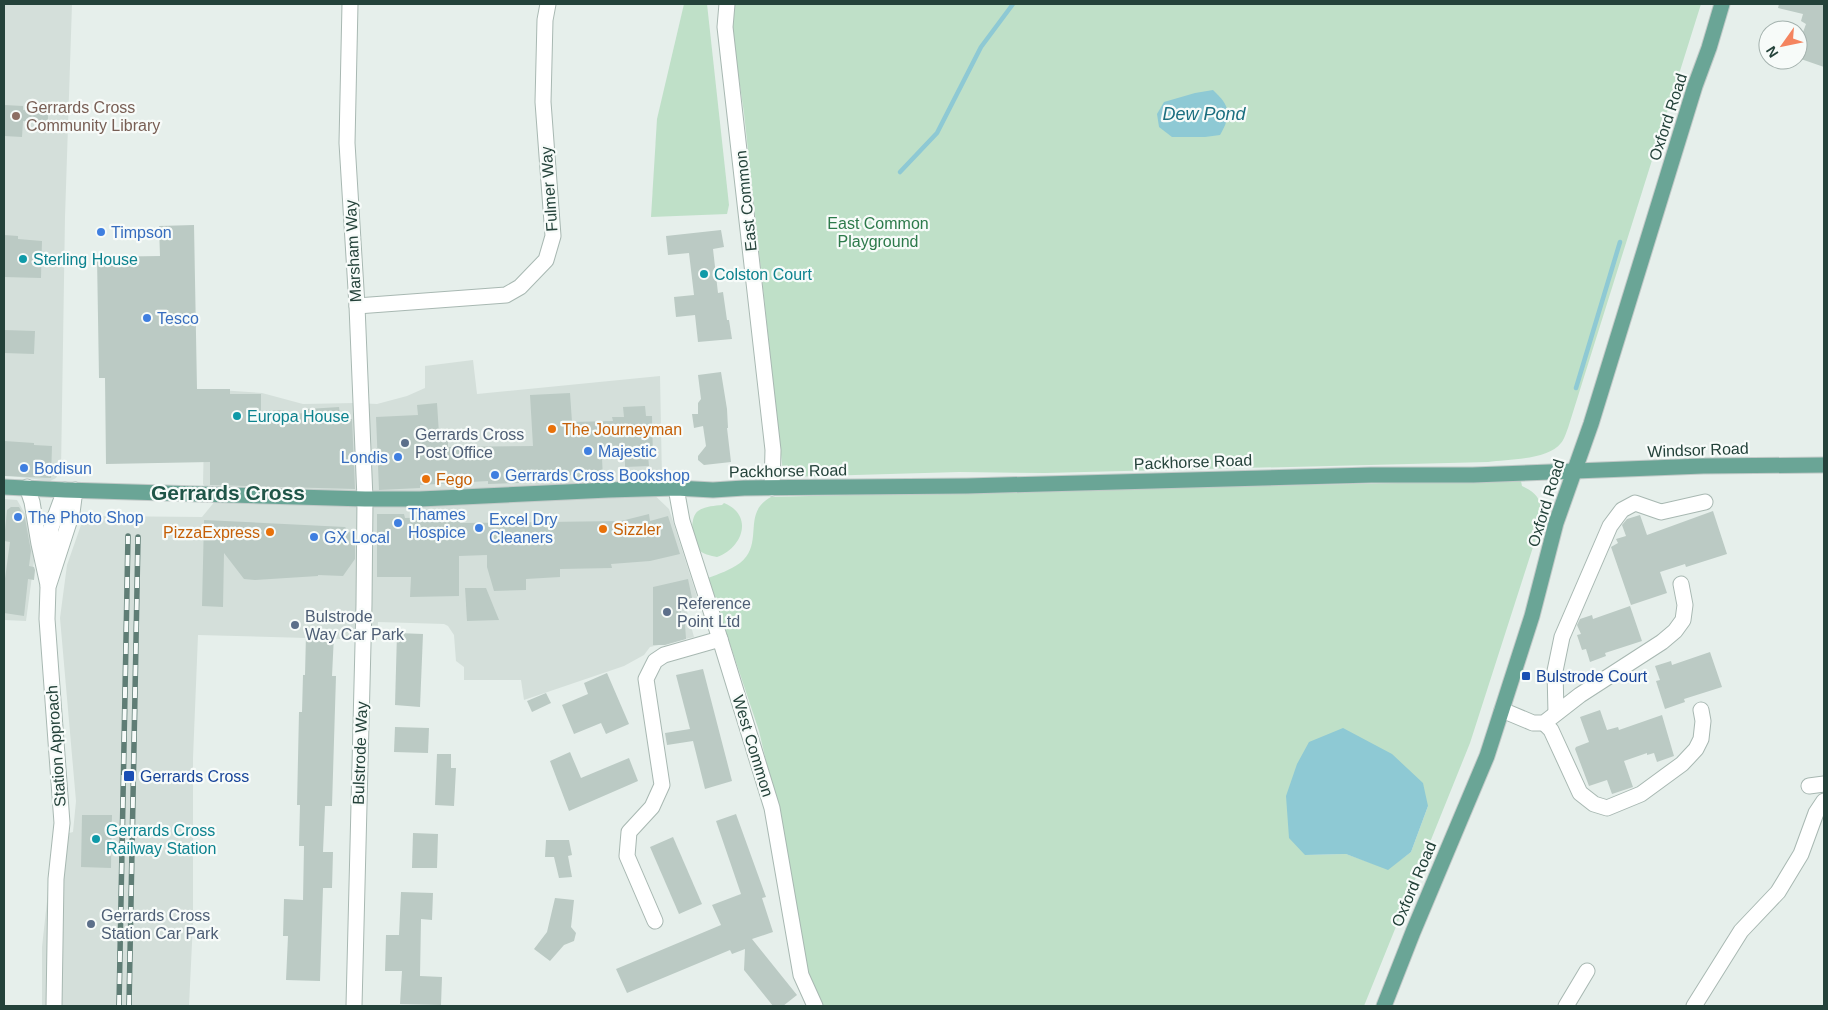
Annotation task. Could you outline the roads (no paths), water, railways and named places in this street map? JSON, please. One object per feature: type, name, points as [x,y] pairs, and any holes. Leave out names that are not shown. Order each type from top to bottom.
[{"type":"main road","name":"Oxford Road","points":[[1384,1006],[1487,756],[1532,616],[1556,523],[1591,424],[1722,4]]},
{"type":"main road","name":"Windsor Road","points":[[1574,471],[1703,466],[1824,465]]},
{"type":"main road","name":"Packhorse Road","points":[[4,487],[364,499],[420,499],[676,488],[713,490],[967,486],[1371,475],[1473,475],[1574,471]]},
{"type":"street","name":"Marsham Way","points":[[350,4],[347,143],[364,499]]},
{"type":"street","name":"Fulmer Way","points":[[356,306],[506,295],[520,287],[546,260],[553,236],[543,102],[545,20],[548,4]]},
{"type":"street","name":"East Common","points":[[727,4],[725,27],[773,450],[772,488]]},
{"type":"street","points":[[27,487],[32,502],[38,544],[48,587]]},
{"type":"street","name":"West Common","points":[[676,488],[682,521],[772,808],[801,975],[815,1006]]},
{"type":"street","points":[[48,587],[49,536],[70,490]]},
{"type":"street","name":"Bulstrode Way","points":[[354,1006],[364,604],[364,499]]},
{"type":"street","points":[[1701,710],[1703,721],[1701,739],[1696,749],[1682,764],[1641,794],[1607,808],[1594,804],[1580,793],[1551,730],[1550,718],[1555,671],[1562,638],[1610,526],[1622,510],[1635,503],[1661,512],[1705,502]]},
{"type":"street","points":[[1502,710],[1533,724],[1550,718],[1580,695],[1662,642],[1675,631],[1683,620],[1685,605],[1681,584]]},
{"type":"street","name":"Station Approach","points":[[48,587],[47,619],[62,823],[56,879],[54,1006]]},
{"type":"street","points":[[655,921],[627,856],[629,832],[652,807],[662,785],[646,679],[655,660],[664,655],[720,639]]},
{"type":"street","points":[[1809,786],[1824,784]]},
{"type":"street","points":[[1694,1006],[1741,931],[1778,892],[1801,854],[1816,812],[1824,800]]},
{"type":"street","points":[[1566,1006],[1586,971]]},
{"type":"water","name":"Dew Pond","points":[[1213,90],[1226,106],[1228,116],[1220,135],[1172,137],[1159,127],[1157,114],[1164,102]]},
{"type":"water","points":[[1343,728],[1392,754],[1423,783],[1428,806],[1411,852],[1388,870],[1346,854],[1305,855],[1289,838],[1286,796],[1297,764],[1309,742]]},
{"type":"waterway","points":[[900,172],[937,133],[981,47],[1013,4]]},
{"type":"waterway","points":[[1576,388],[1620,242]]},
{"type":"railway","points":[[119,1006],[128,536]]},
{"type":"railway","points":[[129,1006],[138,537]]},
{"type":"place","name":"Gerrards Cross Community Library","points":[[16,116]]},
{"type":"place","name":"Timpson","points":[[101,232]]},
{"type":"place","name":"Sterling House","points":[[23,259]]},
{"type":"place","name":"Colston Court","points":[[704,274]]},
{"type":"place","name":"Tesco","points":[[147,318]]},
{"type":"place","name":"Europa House","points":[[237,416]]},
{"type":"place","name":"The Journeyman","points":[[552,429]]},
{"type":"place","name":"Gerrards Cross Post Office","points":[[405,443]]},
{"type":"place","name":"Majestic","points":[[588,451]]},
{"type":"place","name":"Londis","points":[[398,457]]},
{"type":"place","name":"Bodisun","points":[[24,468]]},
{"type":"place","name":"Gerrards Cross Bookshop","points":[[495,475]]},
{"type":"place","name":"Fego","points":[[426,479]]},
{"type":"place","name":"The Photo Shop","points":[[18,517]]},
{"type":"place","name":"Thames Hospice","points":[[398,523]]},
{"type":"place","name":"Excel Dry Cleaners","points":[[479,528]]},
{"type":"place","name":"Sizzler","points":[[603,529]]},
{"type":"place","name":"PizzaExpress","points":[[270,532]]},
{"type":"place","name":"GX Local","points":[[314,537]]},
{"type":"place","name":"Reference Point Ltd","points":[[667,612]]},
{"type":"place","name":"Bulstrode Way Car Park","points":[[295,625]]},
{"type":"place","name":"Bulstrode Court","points":[[1526,676]]},
{"type":"place","name":"Gerrards Cross","points":[[129,776]]},
{"type":"place","name":"Gerrards Cross Railway Station","points":[[96,839]]},
{"type":"place","name":"Gerrards Cross Station Car Park","points":[[91,924]]},
{"type":"district","name":"Gerrards Cross","points":[[228,492]]},
{"type":"park label","name":"East Common Playground","points":[[878,232]]}]
